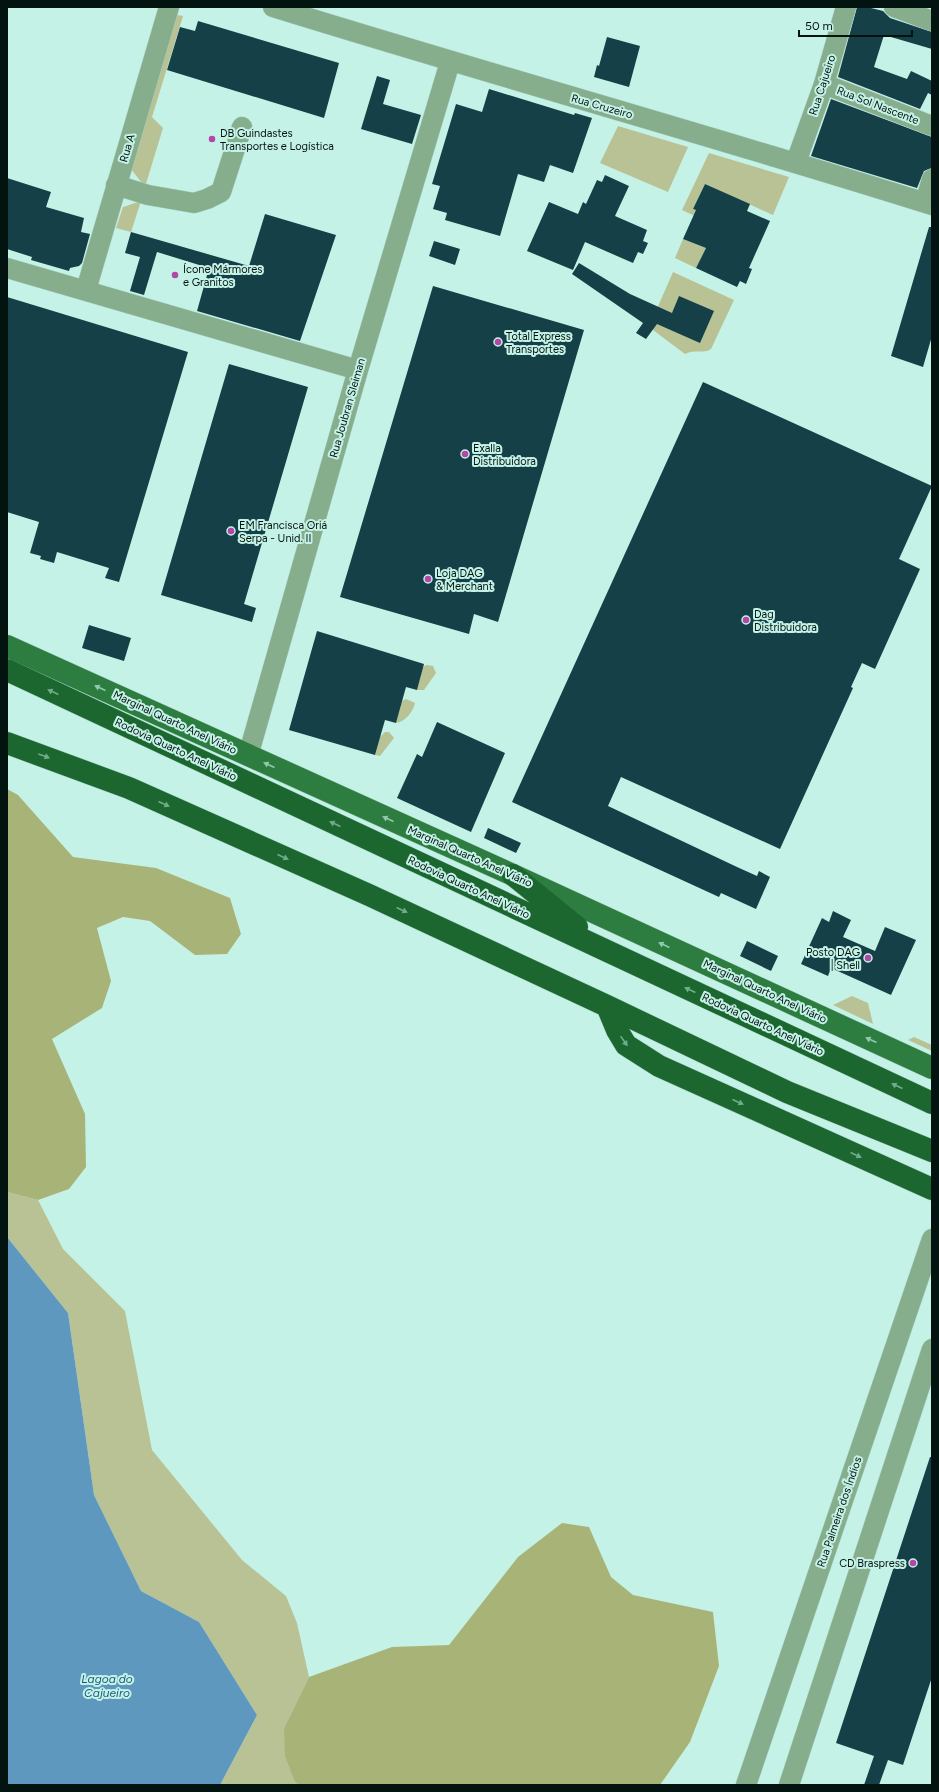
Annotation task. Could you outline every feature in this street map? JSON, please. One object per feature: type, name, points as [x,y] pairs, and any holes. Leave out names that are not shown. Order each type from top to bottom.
[{"type":"highway","name":"Rodovia Quarto Anel Viário","points":[[7,670],[932,1103]]},
{"type":"highway","points":[[7,743],[129,788],[368,895],[607,1006],[787,1092],[932,1151]]},
{"type":"highway","points":[[513,875],[609,952]]},
{"type":"highway","points":[[607,1006],[617,1030],[626,1045],[658,1066],[932,1189]]},
{"type":"main road","name":"Marginal Quarto Anel Viário","points":[[7,646],[513,875],[932,1068]]},
{"type":"street","name":"Rua A","points":[[86,290],[169,7]]},
{"type":"street","name":"Rua Cruzeiro","points":[[273,7],[450,62],[796,162],[928,204]]},
{"type":"street","name":"Rua Cajueiro","points":[[796,162],[824,84],[846,7]]},
{"type":"street","points":[[894,7],[932,21]]},
{"type":"street","name":"Rua Joubran Sleiman","points":[[248,756],[358,370],[450,62]]},
{"type":"street","name":"Rua Sol Nascente","points":[[824,84],[932,126]]},
{"type":"street","points":[[116,185],[148,195],[194,203],[207,199],[221,192],[242,127]]},
{"type":"street","points":[[928,204],[932,179]]},
{"type":"street","points":[[7,268],[358,370]]},
{"type":"street","name":"Rua Palmeira dos Índios","points":[[746,1785],[932,1239]]},
{"type":"street","points":[[789,1785],[932,1349]]},
{"type":"green space","points":[[177,15],[183,16],[152,117],[163,128],[145,187],[131,169]]},
{"type":"green space","points":[[618,126],[688,147],[668,192],[600,163]]},
{"type":"green space","points":[[709,153],[789,177],[773,215],[705,184],[693,209],[734,227],[716,226],[682,210]]},
{"type":"green space","points":[[141,201],[131,232],[116,228],[123,207]]},
{"type":"green space","points":[[683,239],[706,248],[696,268],[675,258]]},
{"type":"green space","points":[[673,272],[734,300],[711,349],[685,354],[649,327]]},
{"type":"green space","points":[[426,665],[433,666],[436,673],[424,690],[417,690],[423,667]]},
{"type":"green space","points":[[406,699],[415,703],[414,706],[405,719],[396,723],[402,701]]},
{"type":"green space","points":[[385,732],[389,732],[394,738],[380,756],[375,755],[380,737]]},
{"type":"green space","points":[[7,789],[18,795],[73,857],[156,868],[230,898],[241,934],[227,954],[195,955],[150,921],[123,917],[97,928],[111,981],[102,1008],[52,1039],[85,1114],[86,1167],[69,1189],[38,1200],[7,1192]]},
{"type":"green space","points":[[852,996],[868,1003],[873,1024],[833,1005]]},
{"type":"green space","points":[[914,1037],[932,1045],[932,1051],[908,1040]]},
{"type":"green space","points":[[7,1192],[38,1200],[63,1249],[125,1311],[152,1450],[242,1560],[286,1596],[297,1623],[309,1677],[284,1728],[295,1782],[299,1785],[220,1785],[257,1715],[199,1622],[141,1591],[94,1495],[68,1313],[7,1237]]},
{"type":"green space","points":[[562,1523],[589,1527],[611,1577],[633,1595],[713,1612],[719,1666],[690,1742],[660,1785],[299,1785],[295,1782],[285,1756],[284,1728],[309,1677],[392,1647],[449,1645],[518,1557]]},
{"type":"water","name":"Lagoa do Cajueiro","points":[[7,1237],[68,1313],[94,1495],[141,1591],[199,1622],[257,1715],[220,1785],[7,1785]]},
{"type":"building","points":[[857,7],[867,7],[883,11],[890,18],[932,32],[932,49],[884,35],[874,67],[907,79],[911,71],[932,81],[932,95],[928,93],[920,109],[838,77]]},
{"type":"building","points":[[198,21],[339,63],[324,118],[167,70],[180,27],[195,31]]},
{"type":"building","points":[[607,37],[640,46],[629,87],[594,77],[597,65],[599,66]]},
{"type":"building","points":[[377,76],[390,80],[383,104],[421,115],[412,144],[361,129]]},
{"type":"building","points":[[489,89],[574,115],[575,113],[592,118],[573,173],[550,165],[544,182],[518,174],[500,236],[445,220],[447,213],[433,209],[440,186],[432,184],[456,104],[482,112]]},
{"type":"building","points":[[831,99],[932,137],[932,168],[924,171],[917,188],[811,156]]},
{"type":"building","points":[[605,175],[629,186],[615,216],[647,230],[643,241],[648,243],[643,254],[638,252],[633,263],[585,242],[573,270],[527,251],[549,202],[578,214],[583,202],[586,204],[597,180],[602,182]]},
{"type":"building","points":[[7,178],[51,192],[46,207],[84,218],[81,232],[90,234],[82,263],[79,266],[70,268],[69,271],[31,260],[32,257],[7,249]]},
{"type":"building","points":[[705,184],[750,204],[747,211],[770,221],[749,268],[752,269],[746,284],[740,281],[737,287],[696,268],[706,248],[683,239],[696,210],[693,209]]},
{"type":"building","points":[[265,214],[336,235],[300,341],[197,311],[209,268],[157,252],[144,295],[130,291],[140,257],[125,253],[131,232],[249,266]]},
{"type":"building","points":[[929,227],[932,227],[932,336],[923,367],[891,356]]},
{"type":"building","points":[[434,241],[460,249],[455,265],[429,256]]},
{"type":"building","points":[[579,263],[630,294],[672,313],[679,296],[714,311],[700,343],[657,324],[646,339],[636,333],[643,323],[572,274]]},
{"type":"building","points":[[433,286],[584,330],[498,622],[474,614],[469,634],[340,597]]},
{"type":"building","points":[[7,297],[188,352],[119,582],[105,578],[109,568],[57,552],[54,563],[40,559],[41,556],[30,553],[39,522],[7,512]]},
{"type":"building","points":[[229,364],[308,387],[244,604],[256,608],[252,622],[161,595]]},
{"type":"building","name":"Dag Distribuidora","points":[[703,382],[932,486],[899,559],[920,569],[875,669],[862,663],[851,687],[853,688],[780,849],[621,777],[608,806],[757,876],[759,871],[770,877],[756,909],[721,893],[719,897],[512,802]]},
{"type":"building","points":[[89,625],[131,638],[124,661],[82,648]]},
{"type":"building","points":[[317,631],[424,664],[417,690],[406,687],[396,723],[385,720],[375,755],[289,730]]},
{"type":"building","points":[[437,722],[505,753],[471,832],[397,798],[417,754],[422,757]]},
{"type":"building","points":[[488,828],[521,843],[516,853],[484,838]]},
{"type":"building","points":[[833,911],[851,920],[843,937],[875,951],[885,927],[916,940],[891,995],[831,968],[828,976],[801,964],[822,918],[829,922]]},
{"type":"building","points":[[747,941],[778,956],[771,971],[740,956]]},
{"type":"building","name":"CD Braspress","points":[[930,1457],[932,1457],[932,1677],[903,1765],[888,1760],[879,1785],[864,1785],[874,1756],[836,1743]]},
{"type":"place","name":"DB Guindastes Transportes e Logística","points":[[212,139]]},
{"type":"place","name":"Ícone Mármores e Granitos","points":[[175,275]]},
{"type":"place","name":"Total Express Transportes","points":[[498,342]]},
{"type":"place","name":"Exalla Distribuidora","points":[[465,454]]},
{"type":"place","name":"EM Francisca Oriá Serpa - Unid. II","points":[[231,531]]},
{"type":"place","name":"Loja DAG & Merchant","points":[[428,579]]},
{"type":"place","name":"Dag Distribuidora","points":[[746,620]]},
{"type":"place","name":"Posto DAG | Shell","points":[[868,958]]},
{"type":"place","name":"CD Braspress","points":[[913,1563]]}]
